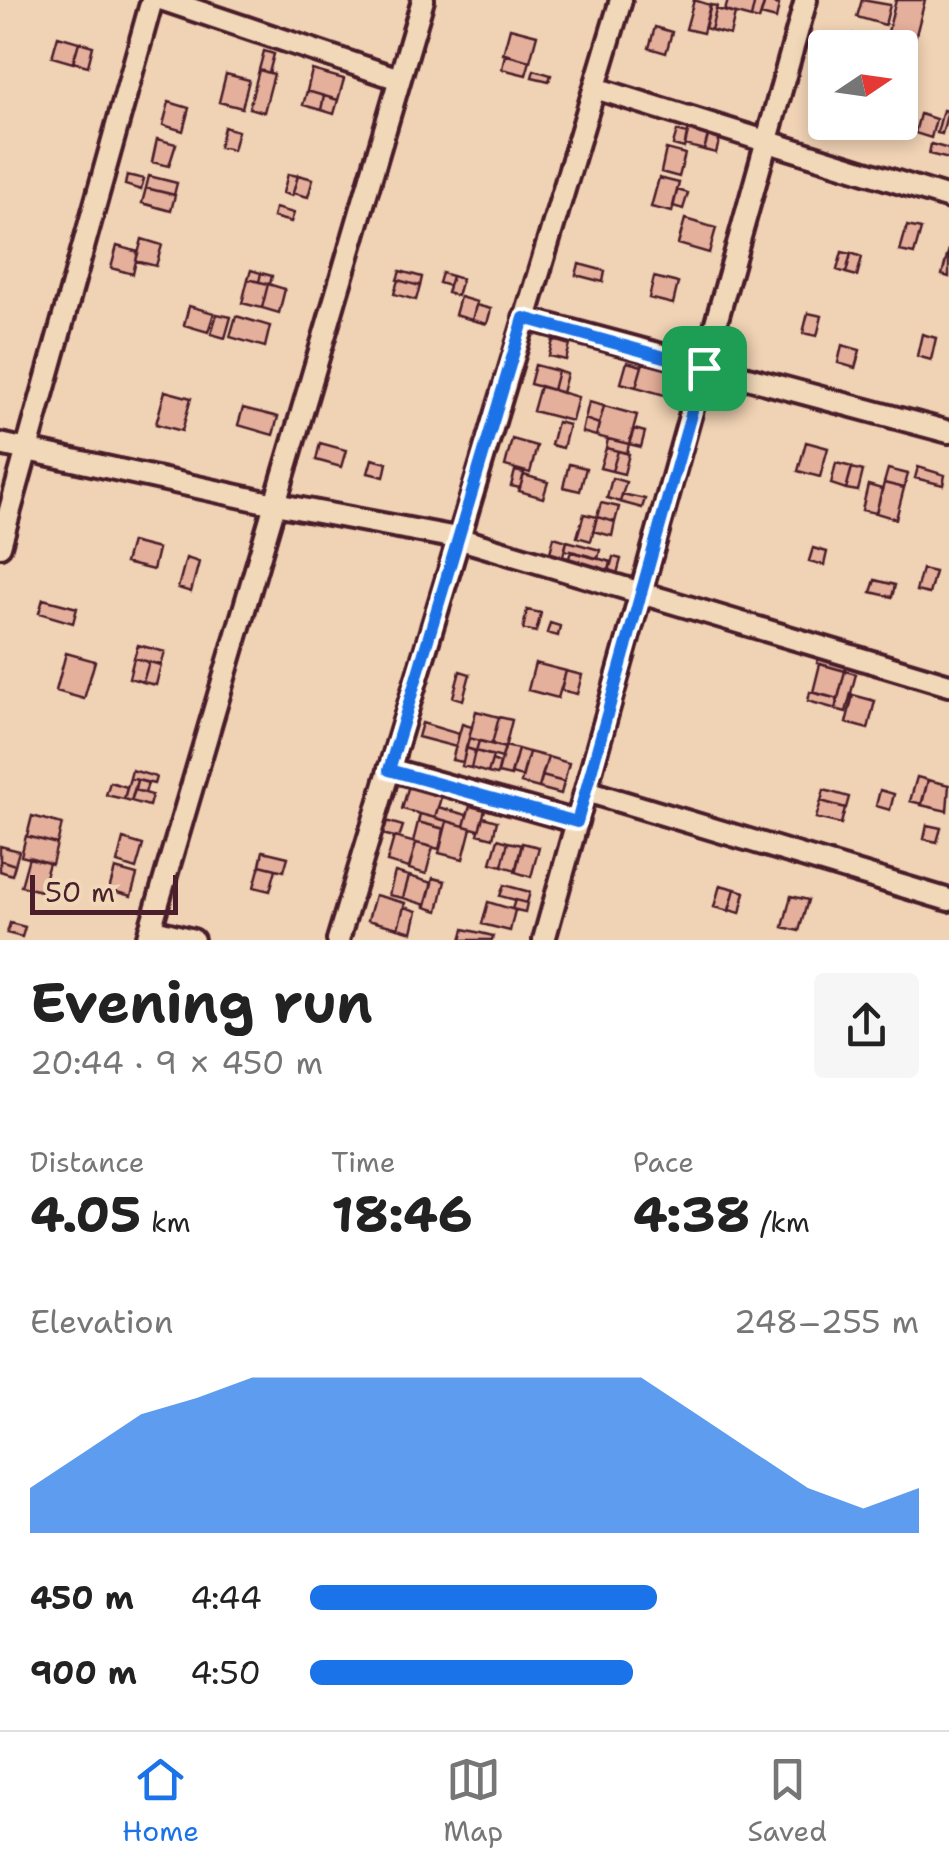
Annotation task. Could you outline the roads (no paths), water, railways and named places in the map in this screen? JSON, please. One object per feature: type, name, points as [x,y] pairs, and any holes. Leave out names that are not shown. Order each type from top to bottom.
[{"type":"street","points":[[0,546],[152,0]]},
{"type":"street","points":[[164,0],[400,79]]},
{"type":"street","points":[[193,940],[149,934],[422,0]]},
{"type":"street","points":[[338,940],[621,0]]},
{"type":"street","points":[[544,940],[806,0]]},
{"type":"street","points":[[595,88],[949,198]]},
{"type":"street","points":[[524,318],[949,432]]},
{"type":"street","points":[[0,444],[275,504],[457,538],[949,686]]},
{"type":"street","points":[[389,770],[577,822]]},
{"type":"street","points":[[586,791],[949,900]]}]
